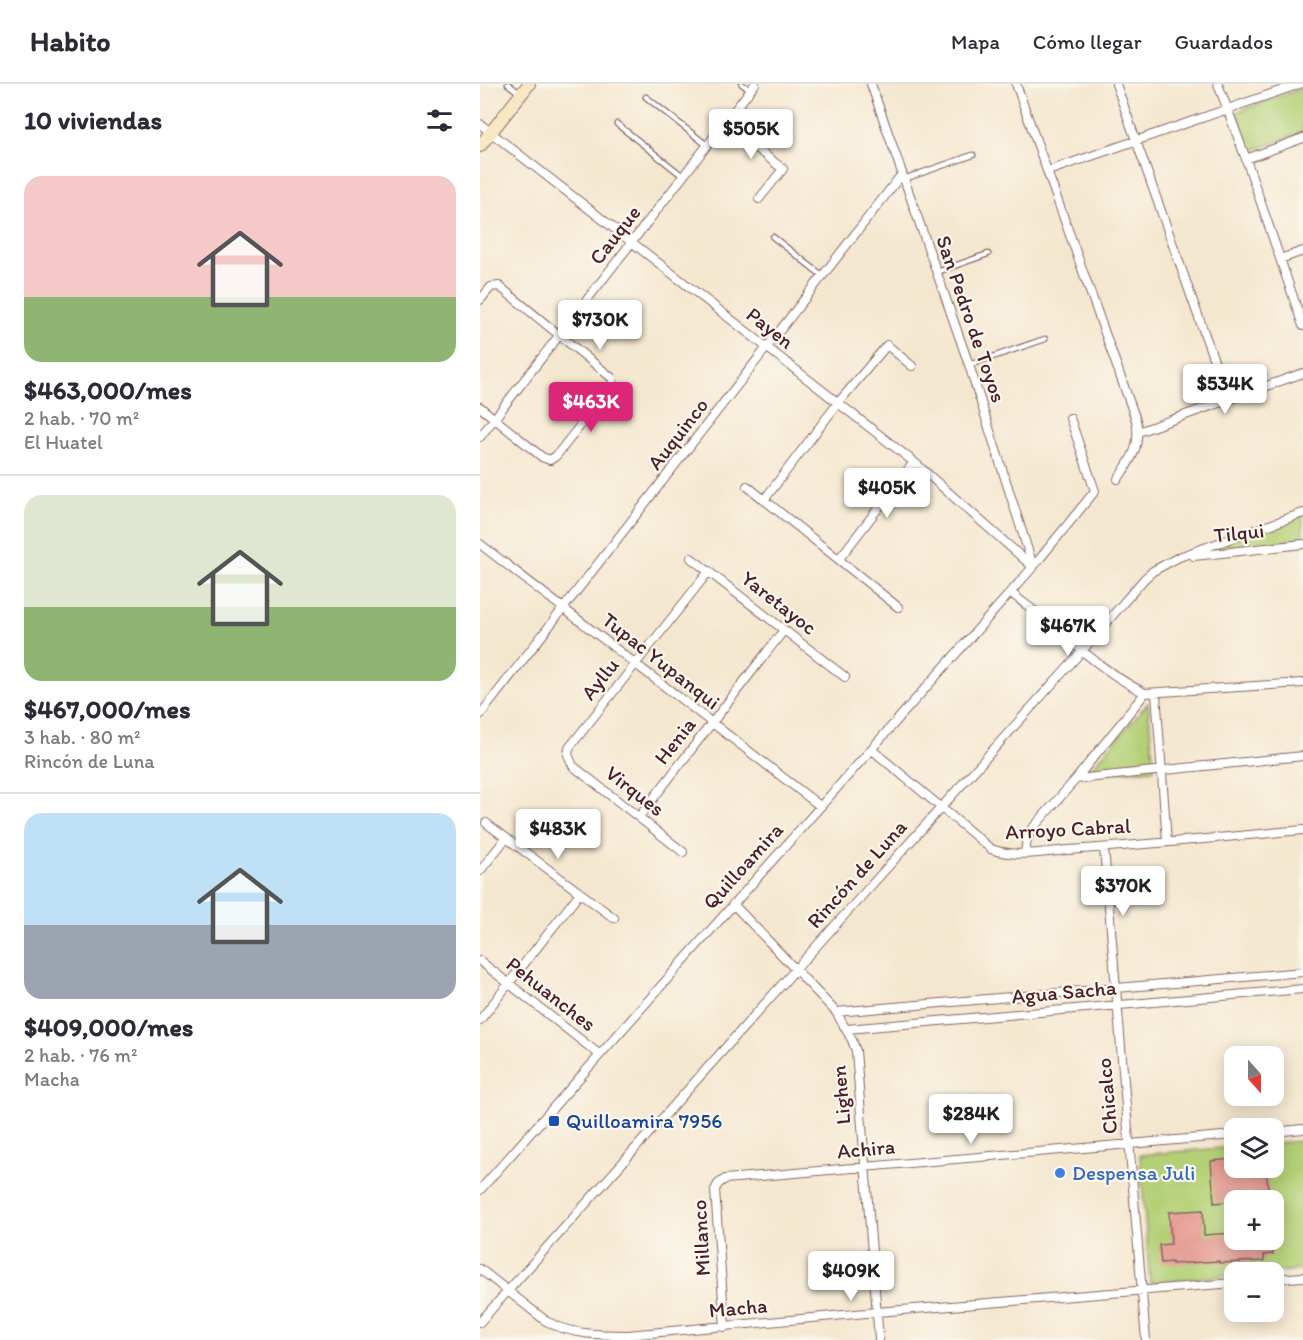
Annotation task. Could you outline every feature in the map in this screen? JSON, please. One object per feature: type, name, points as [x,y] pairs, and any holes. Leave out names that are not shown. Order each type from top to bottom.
[{"type":"main road","points":[[480,146],[525,89]]},
{"type":"street","name":"San Pedro de Toyos","points":[[871,84],[969,365],[1033,567]]},
{"type":"street","points":[[1016,84],[1136,420],[1137,445],[1131,460],[1118,479]]},
{"type":"street","points":[[1116,84],[1228,400]]},
{"type":"street","points":[[1218,84],[1303,326]]},
{"type":"street","points":[[1048,171],[1300,84]]},
{"type":"street","name":"Cauque","points":[[480,437],[753,87]]},
{"type":"street","name":"Payen","points":[[480,124],[914,462],[1033,567]]},
{"type":"street","points":[[725,124],[783,169],[759,199]]},
{"type":"street","points":[[1246,159],[1303,138]]},
{"type":"street","name":"Auquinco","points":[[480,715],[903,176]]},
{"type":"street","points":[[1280,259],[1303,251]]},
{"type":"street","points":[[480,300],[491,287],[499,286],[612,378],[613,384],[556,456],[549,460],[480,407]]},
{"type":"street","points":[[764,500],[887,345],[912,366]]},
{"type":"street","points":[[1138,432],[1303,373]]},
{"type":"street","name":"Quilloamira","points":[[480,1190],[1033,567],[1095,491],[1070,418]]},
{"type":"street","points":[[839,559],[914,462]]},
{"type":"street","points":[[747,486],[898,607]]},
{"type":"street","name":"Rincón de Luna","points":[[480,1322],[1144,579],[1153,571],[1179,558],[1303,513]]},
{"type":"street","name":"Tupac Yupanqui","points":[[480,544],[820,806]]},
{"type":"street","name":"Tilqui","points":[[1179,558],[1303,544]]},
{"type":"street","name":"Yaretayoc","points":[[691,558],[845,677]]},
{"type":"street","name":"Ayllu","points":[[567,755],[569,748],[709,571]]},
{"type":"street","points":[[1010,592],[1082,651],[1129,685],[1145,693],[1303,683]]},
{"type":"street","name":"Henia","points":[[639,817],[784,630]]},
{"type":"street","points":[[1025,853],[1027,839],[1032,829],[1076,779],[1145,693]]},
{"type":"street","points":[[1156,693],[1167,842]]},
{"type":"street","name":"Arroyo Cabral","points":[[871,749],[991,849],[1007,853],[1104,848],[1303,830]]},
{"type":"street","name":"Virques","points":[[567,755],[573,766],[683,852]]},
{"type":"street","points":[[1076,779],[1303,756]]},
{"type":"street","points":[[486,823],[614,918]]},
{"type":"street","points":[[480,871],[506,838]]},
{"type":"street","name":"Chicalco","points":[[1104,848],[1146,1340]]},
{"type":"street","points":[[480,1020],[580,893]]},
{"type":"street","points":[[733,904],[836,1012],[847,1029]]},
{"type":"street","name":"Pehuanches","points":[[480,961],[600,1055]]},
{"type":"street","name":"Agua Sacha","points":[[836,1012],[1303,972]]},
{"type":"street","name":"Agua Sacha","points":[[847,1029],[1303,990]]},
{"type":"street","name":"Lighen","points":[[847,1029],[856,1051],[879,1340]]},
{"type":"street","points":[[1284,1131],[1303,1129]]},
{"type":"street","name":"Achira","points":[[718,1184],[725,1179],[1224,1136]]},
{"type":"street","name":"Millanco","points":[[718,1184],[715,1190],[725,1327]]},
{"type":"street","name":"Macha","points":[[480,1269],[546,1321],[574,1332],[598,1335],[628,1335],[1224,1284]]},
{"type":"street","points":[[1284,1279],[1303,1277]]},
{"type":"lane","points":[[508,84],[525,89]]},
{"type":"lane","points":[[742,84],[753,87]]},
{"type":"lane","points":[[646,97],[708,146]]},
{"type":"lane","points":[[617,124],[684,177]]},
{"type":"lane","points":[[903,176],[973,155]]},
{"type":"lane","points":[[773,237],[823,276]]},
{"type":"lane","points":[[937,272],[988,254]]},
{"type":"lane","points":[[969,365],[1045,339]]},
{"type":"green space","points":[[1303,88],[1303,133],[1251,151],[1237,112]]},
{"type":"green space","points":[[1303,515],[1303,540],[1192,552]]},
{"type":"green space","points":[[1148,703],[1154,769],[1086,774]]},
{"type":"green space","points":[[1303,1141],[1303,1270],[1284,1271],[1284,1262],[1224,1262],[1224,1276],[1150,1283],[1140,1155],[1224,1148],[1224,1178],[1284,1178],[1284,1142]]},
{"type":"building","points":[[1224,1160],[1224,1178],[1267,1178],[1268,1190],[1224,1190],[1224,1202],[1214,1203],[1211,1161]]},
{"type":"building","points":[[1203,1210],[1204,1235],[1224,1234],[1224,1250],[1273,1250],[1273,1254],[1264,1255],[1264,1261],[1161,1263],[1159,1245],[1171,1244],[1169,1212]]},
{"type":"place","name":"Quilloamira 7956","points":[[554,1121]]},
{"type":"place","name":"Despensa Juli","points":[[1060,1173]]}]
